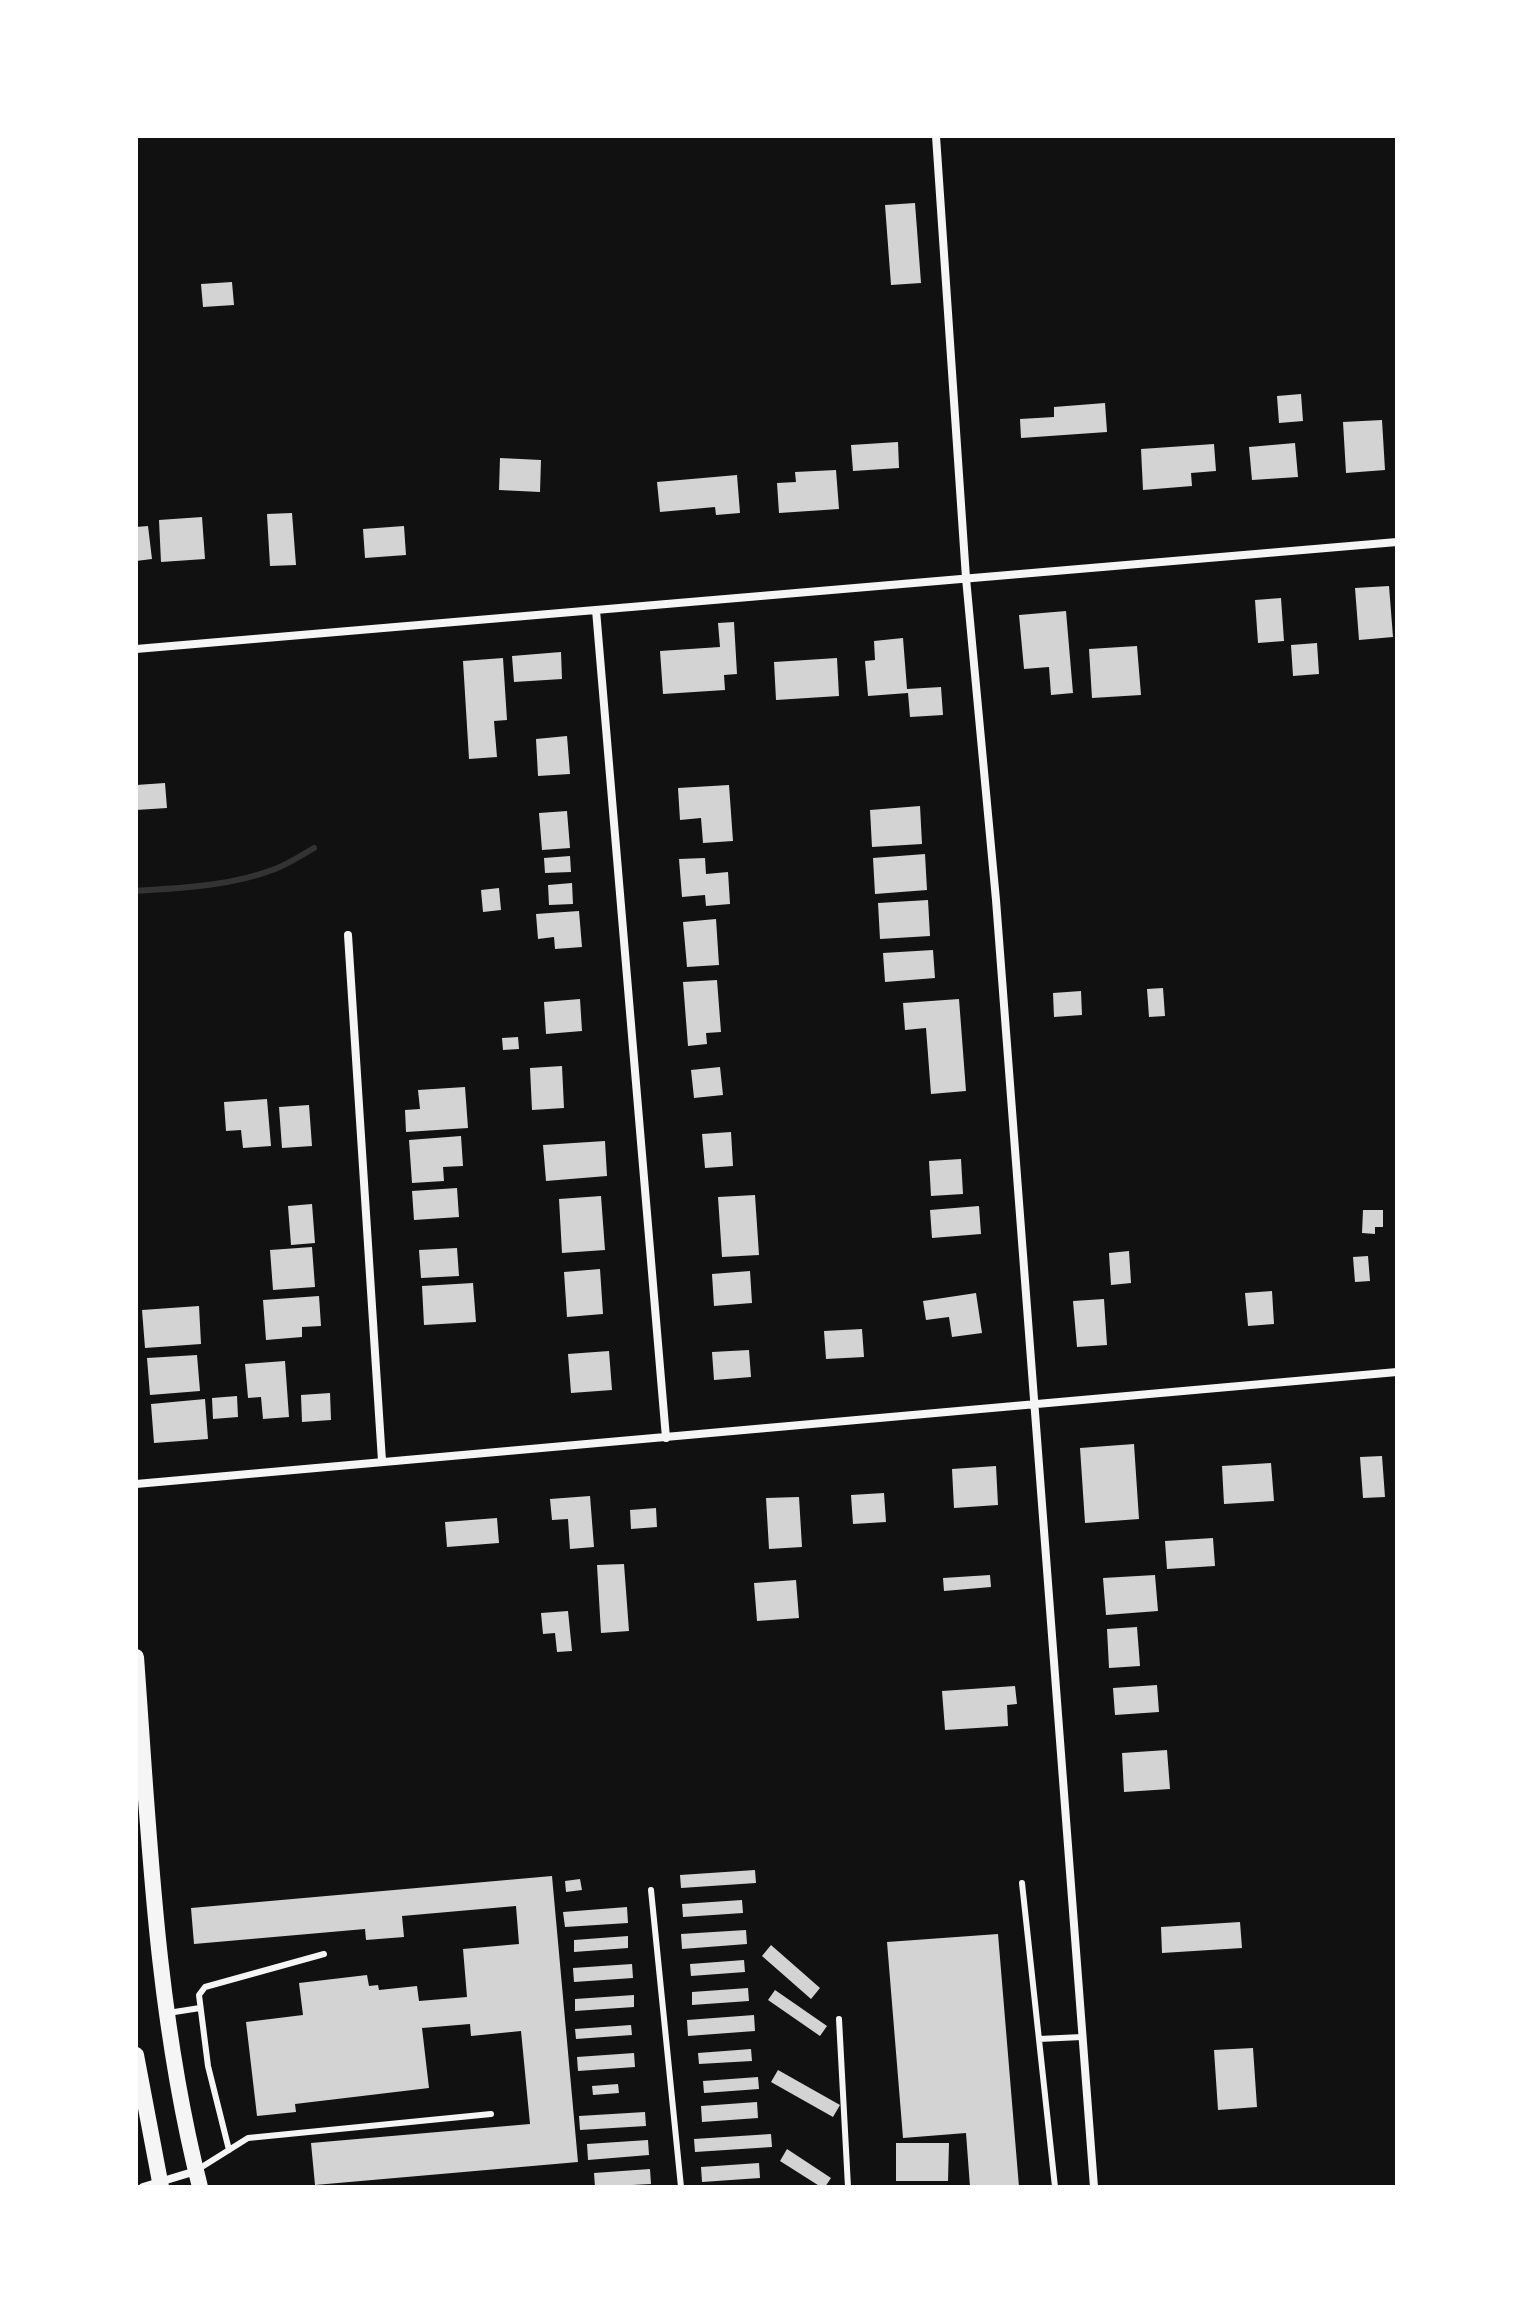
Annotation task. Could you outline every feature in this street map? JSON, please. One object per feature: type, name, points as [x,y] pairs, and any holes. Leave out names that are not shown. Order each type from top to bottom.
[{"type":"main road","points":[[136,1657],[154,1901],[172,2057],[198,2179]]},
{"type":"main road","points":[[136,1901],[154,1901]]},
{"type":"main road","points":[[136,2055],[155,2186]]},
{"type":"street","points":[[936,136],[966,578],[996,900],[1094,2187]]},
{"type":"street","points":[[136,649],[1397,542]]},
{"type":"street","points":[[596,610],[666,1438]]},
{"type":"street","points":[[348,935],[382,1461]]},
{"type":"street","points":[[136,1484],[1397,1372]]},
{"type":"street","points":[[155,2186],[198,2179]]},
{"type":"lane","points":[[1022,1883],[1055,2187]]},
{"type":"lane","points":[[651,1890],[681,2187]]},
{"type":"lane","points":[[229,2150],[208,2066],[199,1995],[205,1987],[324,1954]]},
{"type":"lane","points":[[167,2013],[200,2008]]},
{"type":"lane","points":[[839,2019],[848,2187]]},
{"type":"lane","points":[[1039,2039],[1082,2037]]},
{"type":"lane","points":[[198,2179],[229,2150],[248,2138],[491,2114]]},
{"type":"building","points":[[915,203],[921,283],[891,285],[885,205]]},
{"type":"building","points":[[232,282],[234,305],[203,307],[201,284]]},
{"type":"building","points":[[1301,394],[1303,421],[1279,423],[1277,396]]},
{"type":"building","points":[[1105,403],[1107,432],[1021,438],[1020,419],[1054,417],[1054,407]]},
{"type":"building","points":[[1382,420],[1385,470],[1346,473],[1343,422]]},
{"type":"building","points":[[898,442],[899,468],[853,471],[851,445]]},
{"type":"building","points":[[1295,443],[1298,477],[1252,480],[1249,447]]},
{"type":"building","points":[[1214,444],[1216,471],[1191,473],[1192,486],[1143,490],[1141,449]]},
{"type":"building","points":[[500,458],[541,460],[540,492],[499,490]]},
{"type":"building","points":[[836,470],[839,509],[779,513],[777,483],[796,482],[795,472]]},
{"type":"building","points":[[737,475],[740,513],[716,515],[715,507],[660,512],[657,482]]},
{"type":"building","points":[[292,513],[296,565],[270,566],[267,514]]},
{"type":"building","points":[[202,517],[205,559],[161,562],[159,520]]},
{"type":"building","points":[[148,526],[152,559],[136,561],[136,527]]},
{"type":"building","points":[[404,526],[406,555],[365,558],[363,529]]},
{"type":"building","points":[[1389,586],[1393,637],[1359,640],[1355,588]]},
{"type":"building","points":[[1281,598],[1284,641],[1258,643],[1255,600]]},
{"type":"building","points":[[1066,611],[1073,693],[1051,695],[1049,667],[1024,669],[1019,615]]},
{"type":"building","points":[[734,622],[737,674],[724,675],[725,690],[663,694],[660,651],[720,647],[718,623]]},
{"type":"building","points":[[903,638],[907,689],[941,687],[943,715],[910,717],[908,693],[868,696],[865,661],[875,660],[874,641]]},
{"type":"building","points":[[1317,643],[1319,674],[1293,676],[1291,645]]},
{"type":"building","points":[[1137,646],[1141,695],[1092,698],[1089,649]]},
{"type":"building","points":[[561,652],[562,679],[514,682],[512,656]]},
{"type":"building","points":[[503,658],[507,720],[494,721],[497,757],[469,759],[463,661]]},
{"type":"building","points":[[837,658],[839,696],[776,700],[774,662]]},
{"type":"building","points":[[567,736],[570,774],[538,776],[536,739]]},
{"type":"building","points":[[165,783],[167,808],[136,810],[136,785]]},
{"type":"building","points":[[729,785],[733,841],[703,843],[701,818],[680,820],[678,788]]},
{"type":"building","points":[[920,806],[922,844],[872,847],[870,810]]},
{"type":"building","points":[[567,811],[570,848],[542,850],[539,813]]},
{"type":"building","points":[[925,854],[927,890],[875,894],[873,858]]},
{"type":"building","points":[[570,856],[571,872],[545,873],[544,858]]},
{"type":"building","points":[[705,858],[706,874],[728,872],[730,904],[706,906],[705,895],[682,897],[679,859]]},
{"type":"building","points":[[572,883],[573,904],[549,905],[548,885]]},
{"type":"building","points":[[499,888],[501,910],[483,912],[481,890]]},
{"type":"building","points":[[928,900],[930,936],[880,939],[878,903]]},
{"type":"building","points":[[579,911],[582,947],[555,949],[554,937],[538,939],[536,914]]},
{"type":"building","points":[[716,919],[719,965],[687,967],[683,922]]},
{"type":"building","points":[[933,950],[935,978],[885,982],[883,953]]},
{"type":"building","points":[[717,980],[721,1032],[706,1033],[707,1044],[688,1046],[683,982]]},
{"type":"building","points":[[1163,988],[1165,1016],[1149,1017],[1147,989]]},
{"type":"building","points":[[1081,991],[1082,1015],[1054,1017],[1053,993]]},
{"type":"building","points":[[580,999],[582,1031],[546,1034],[544,1002]]},
{"type":"building","points":[[959,999],[966,1091],[931,1094],[926,1028],[905,1030],[903,1003]]},
{"type":"building","points":[[518,1037],[519,1049],[503,1050],[502,1038]]},
{"type":"building","points":[[562,1066],[564,1108],[532,1110],[530,1068]]},
{"type":"building","points":[[720,1067],[723,1095],[694,1098],[691,1070]]},
{"type":"building","points":[[465,1087],[468,1128],[406,1132],[405,1110],[420,1109],[418,1090]]},
{"type":"building","points":[[267,1099],[271,1146],[243,1148],[241,1130],[226,1131],[224,1102]]},
{"type":"building","points":[[309,1105],[312,1146],[282,1148],[279,1107]]},
{"type":"building","points":[[731,1132],[733,1166],[705,1168],[702,1134]]},
{"type":"building","points":[[461,1136],[463,1166],[443,1167],[444,1181],[412,1183],[409,1140]]},
{"type":"building","points":[[605,1141],[607,1176],[546,1181],[543,1145]]},
{"type":"building","points":[[961,1159],[963,1194],[931,1196],[929,1161]]},
{"type":"building","points":[[457,1188],[459,1217],[414,1220],[412,1191]]},
{"type":"building","points":[[755,1195],[759,1255],[722,1257],[718,1197]]},
{"type":"building","points":[[601,1196],[605,1250],[562,1253],[559,1199]]},
{"type":"building","points":[[312,1204],[315,1243],[291,1245],[288,1206]]},
{"type":"building","points":[[979,1206],[981,1234],[932,1238],[930,1210]]},
{"type":"building","points":[[1363,1210],[1383,1210],[1383,1227],[1375,1227],[1375,1234],[1362,1233]]},
{"type":"building","points":[[312,1247],[315,1287],[273,1290],[270,1250]]},
{"type":"building","points":[[457,1248],[459,1276],[421,1278],[419,1250]]},
{"type":"building","points":[[1129,1251],[1131,1283],[1111,1285],[1109,1253]]},
{"type":"building","points":[[1368,1256],[1370,1281],[1355,1282],[1353,1257]]},
{"type":"building","points":[[600,1269],[603,1314],[567,1317],[564,1272]]},
{"type":"building","points":[[750,1271],[752,1303],[714,1306],[712,1274]]},
{"type":"building","points":[[473,1283],[476,1322],[424,1325],[422,1286]]},
{"type":"building","points":[[1272,1291],[1274,1324],[1248,1326],[1245,1293]]},
{"type":"building","points":[[976,1293],[982,1333],[952,1337],[949,1317],[926,1320],[923,1301]]},
{"type":"building","points":[[319,1296],[321,1326],[302,1327],[302,1337],[266,1340],[263,1300]]},
{"type":"building","points":[[1104,1299],[1107,1345],[1077,1347],[1073,1301]]},
{"type":"building","points":[[199,1306],[201,1344],[145,1348],[142,1310]]},
{"type":"building","points":[[862,1329],[864,1357],[826,1359],[824,1331]]},
{"type":"building","points":[[749,1350],[751,1377],[714,1380],[712,1352]]},
{"type":"building","points":[[609,1351],[612,1390],[571,1393],[568,1354]]},
{"type":"building","points":[[197,1355],[200,1391],[150,1395],[147,1358]]},
{"type":"building","points":[[285,1361],[289,1417],[263,1419],[261,1397],[248,1398],[245,1364]]},
{"type":"building","points":[[330,1393],[331,1420],[302,1422],[301,1395]]},
{"type":"building","points":[[237,1396],[238,1417],[213,1419],[212,1398]]},
{"type":"building","points":[[205,1399],[208,1439],[154,1443],[151,1404]]},
{"type":"building","points":[[1134,1444],[1139,1519],[1085,1523],[1080,1448]]},
{"type":"building","points":[[1382,1456],[1385,1497],[1363,1498],[1360,1457]]},
{"type":"building","points":[[1271,1463],[1274,1501],[1224,1504],[1222,1466]]},
{"type":"building","points":[[996,1466],[998,1505],[954,1508],[952,1469]]},
{"type":"building","points":[[884,1493],[886,1522],[853,1524],[851,1495]]},
{"type":"building","points":[[590,1496],[594,1547],[570,1549],[568,1519],[552,1520],[550,1499]]},
{"type":"building","points":[[799,1497],[802,1547],[769,1549],[766,1498]]},
{"type":"building","points":[[656,1508],[657,1527],[631,1529],[630,1510]]},
{"type":"building","points":[[497,1518],[499,1543],[447,1547],[445,1522]]},
{"type":"building","points":[[1213,1538],[1215,1566],[1167,1569],[1165,1541]]},
{"type":"building","points":[[624,1564],[629,1631],[601,1633],[597,1565]]},
{"type":"building","points":[[990,1575],[991,1587],[944,1591],[943,1578]]},
{"type":"building","points":[[1155,1575],[1158,1611],[1106,1615],[1103,1578]]},
{"type":"building","points":[[796,1580],[799,1618],[757,1621],[754,1583]]},
{"type":"building","points":[[568,1611],[572,1651],[557,1652],[555,1633],[543,1634],[541,1613]]},
{"type":"building","points":[[1137,1627],[1140,1666],[1109,1668],[1107,1629]]},
{"type":"building","points":[[1157,1685],[1159,1712],[1115,1715],[1113,1688]]},
{"type":"building","points":[[1015,1686],[1017,1704],[1007,1705],[1008,1726],[945,1730],[942,1691]]},
{"type":"building","points":[[1167,1750],[1170,1789],[1124,1792],[1122,1753]]},
{"type":"building","points":[[755,1870],[756,1883],[681,1888],[680,1875]]},
{"type":"building","points":[[552,1876],[578,2162],[315,2185],[311,2143],[530,2124],[521,2031],[471,2036],[470,2024],[422,2028],[429,2088],[295,2104],[296,2112],[257,2116],[246,2022],[303,2015],[299,1983],[367,1975],[369,1986],[378,1985],[379,1990],[417,1986],[419,2001],[467,1997],[463,1949],[519,1944],[516,1906],[402,1916],[404,1937],[366,1940],[365,1929],[194,1944],[191,1908]]},
{"type":"building","points":[[580,1879],[582,1890],[566,1892],[565,1881]]},
{"type":"building","points":[[742,1900],[743,1913],[683,1917],[682,1904]]},
{"type":"building","points":[[627,1907],[628,1923],[565,1927],[563,1912]]},
{"type":"building","points":[[1240,1922],[1242,1948],[1162,1953],[1161,1927]]},
{"type":"building","points":[[746,1930],[747,1944],[682,1949],[681,1934]]},
{"type":"building","points":[[998,1934],[1019,2187],[970,2187],[966,2133],[903,2138],[887,1942]]},
{"type":"building","points":[[628,1936],[628,1948],[574,1952],[574,1940]]},
{"type":"building","points":[[771,1945],[820,1988],[811,1999],[762,1956]]},
{"type":"building","points":[[744,1960],[745,1972],[691,1976],[690,1964]]},
{"type":"building","points":[[632,1964],[633,1978],[574,1982],[573,1968]]},
{"type":"building","points":[[748,1988],[749,2001],[692,2005],[692,1992]]},
{"type":"building","points":[[775,1990],[827,2026],[820,2036],[768,2000]]},
{"type":"building","points":[[634,1995],[634,2007],[575,2011],[575,1999]]},
{"type":"building","points":[[754,2015],[755,2031],[688,2036],[687,2020]]},
{"type":"building","points":[[631,2025],[632,2035],[576,2039],[575,2029]]},
{"type":"building","points":[[1253,2048],[1257,2107],[1218,2110],[1214,2050]]},
{"type":"building","points":[[751,2049],[752,2061],[699,2064],[698,2053]]},
{"type":"building","points":[[634,2053],[635,2067],[578,2071],[577,2057]]},
{"type":"building","points":[[778,2070],[840,2105],[833,2117],[771,2082]]},
{"type":"building","points":[[758,2077],[759,2089],[704,2093],[703,2081]]},
{"type":"building","points":[[618,2084],[619,2093],[593,2095],[592,2086]]},
{"type":"building","points":[[757,2102],[758,2118],[702,2122],[701,2106]]},
{"type":"building","points":[[645,2112],[646,2126],[580,2130],[579,2116]]},
{"type":"building","points":[[771,2134],[772,2147],[695,2152],[694,2139]]},
{"type":"building","points":[[648,2140],[649,2155],[588,2160],[587,2144]]},
{"type":"building","points":[[896,2143],[949,2143],[948,2181],[896,2181]]},
{"type":"building","points":[[787,2149],[831,2178],[825,2187],[780,2161]]},
{"type":"building","points":[[759,2163],[760,2178],[702,2182],[701,2167]]},
{"type":"building","points":[[650,2169],[651,2184],[595,2187],[594,2173]]},
{"type":"waterway","points":[[136,891],[206,885],[258,875],[314,848]]}]
